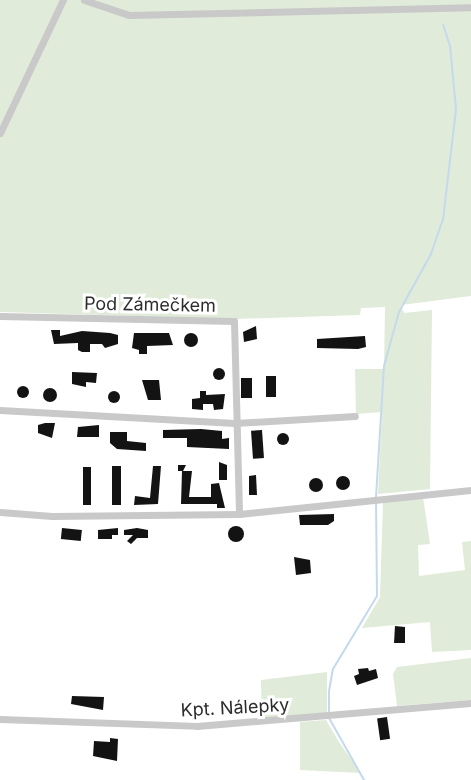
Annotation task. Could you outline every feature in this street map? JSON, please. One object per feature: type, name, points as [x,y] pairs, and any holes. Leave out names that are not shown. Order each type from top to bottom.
[{"type":"street","points":[[0,133],[63,0]]},
{"type":"street","points":[[84,0],[129,15],[471,7]]},
{"type":"street","name":"Pod Zámečkem","points":[[0,316],[234,321],[239,514]]},
{"type":"street","points":[[0,410],[235,423],[355,416]]},
{"type":"street","points":[[0,512],[75,516],[239,514],[376,498],[471,490]]},
{"type":"street","name":"Kpt. Nálepky","points":[[0,719],[196,726],[329,717],[471,703]]},
{"type":"green space","points":[[0,0],[471,0],[471,296],[401,305],[404,313],[432,310],[430,489],[378,494],[382,412],[356,414],[355,369],[384,369],[385,307],[361,308],[360,315],[236,319],[0,312]]},
{"type":"green space","points":[[423,497],[430,544],[418,545],[419,576],[465,570],[462,542],[471,541],[471,650],[432,652],[430,622],[362,628],[380,597],[383,501]]},
{"type":"green space","points":[[471,658],[471,700],[397,706],[393,674],[397,667]]},
{"type":"green space","points":[[327,672],[327,716],[262,720],[261,680]]},
{"type":"green space","points":[[326,720],[361,773],[300,770],[300,722]]},
{"type":"building","points":[[256,326],[257,339],[244,342],[243,332]]},
{"type":"building","points":[[51,330],[60,330],[60,336],[82,331],[110,333],[118,335],[118,344],[105,348],[102,344],[90,344],[90,352],[82,352],[78,350],[78,343],[54,344]]},
{"type":"building","points":[[134,333],[169,333],[173,345],[147,346],[147,354],[139,354],[139,350],[132,348]]},
{"type":"building","points":[[191,333],[196,335],[198,340],[196,345],[191,347],[186,345],[184,340],[186,335]]},
{"type":"building","points":[[365,336],[366,347],[358,349],[317,348],[317,339]]},
{"type":"building","points":[[221,368],[225,374],[221,380],[217,380],[213,372]]},
{"type":"building","points":[[72,372],[97,373],[96,383],[86,382],[86,387],[72,384]]},
{"type":"building","points":[[266,376],[276,376],[276,397],[266,397]]},
{"type":"building","points":[[241,378],[252,378],[252,398],[241,398]]},
{"type":"building","points":[[142,380],[159,380],[161,400],[148,400]]},
{"type":"building","points":[[25,386],[29,392],[25,398],[21,398],[17,390]]},
{"type":"building","points":[[50,388],[55,390],[57,395],[55,400],[50,402],[45,400],[43,395],[45,390]]},
{"type":"building","points":[[116,391],[119,392],[119,402],[112,403],[109,402],[108,395],[109,392]]},
{"type":"building","points":[[200,391],[206,391],[206,395],[225,394],[223,409],[214,410],[213,404],[203,404],[203,410],[192,409],[192,399],[200,398]]},
{"type":"building","points":[[55,423],[52,438],[38,433],[38,425]]},
{"type":"building","points":[[99,425],[99,437],[77,437],[78,427]]},
{"type":"building","points":[[163,430],[222,431],[222,439],[229,438],[229,449],[187,447],[187,438],[163,438]]},
{"type":"building","points":[[262,430],[264,458],[253,459],[251,431]]},
{"type":"building","points":[[110,432],[127,432],[127,441],[146,443],[146,451],[117,449],[110,443]]},
{"type":"building","points":[[285,433],[288,434],[288,444],[281,445],[278,444],[277,437],[278,434]]},
{"type":"building","points":[[219,462],[227,465],[227,480],[219,480]]},
{"type":"building","points":[[178,465],[186,465],[183,471],[192,471],[189,497],[211,497],[211,484],[219,483],[225,508],[217,508],[217,504],[181,504],[182,471],[178,471]]},
{"type":"building","points":[[112,466],[121,466],[121,505],[112,505]]},
{"type":"building","points":[[153,466],[161,466],[158,504],[134,505],[135,496],[150,498]]},
{"type":"building","points":[[83,467],[91,467],[91,505],[83,505]]},
{"type":"building","points":[[256,475],[257,495],[249,495],[249,476]]},
{"type":"building","points":[[343,476],[348,478],[350,483],[348,488],[343,490],[338,488],[336,483],[338,478]]},
{"type":"building","points":[[316,478],[321,480],[323,485],[321,490],[316,492],[311,490],[309,485],[311,480]]},
{"type":"building","points":[[334,514],[334,521],[328,525],[300,525],[299,515]]},
{"type":"building","points":[[233,526],[239,526],[244,534],[242,540],[233,542],[228,537],[228,531]]},
{"type":"building","points":[[62,528],[82,530],[81,541],[61,539]]},
{"type":"building","points":[[118,528],[118,535],[112,535],[112,539],[98,539],[98,530]]},
{"type":"building","points":[[137,528],[148,530],[148,538],[137,538],[131,544],[127,541],[133,535],[124,535],[124,530]]},
{"type":"building","points":[[294,557],[310,560],[311,573],[296,575]]},
{"type":"building","points":[[395,626],[405,627],[405,643],[394,643]]},
{"type":"building","points":[[368,668],[369,671],[376,669],[378,678],[357,685],[354,676],[359,674],[358,669]]},
{"type":"building","points":[[72,696],[104,697],[103,710],[71,704]]},
{"type":"building","points":[[387,717],[390,739],[380,740],[377,718]]},
{"type":"building","points":[[110,738],[118,739],[117,761],[93,756],[94,741],[110,742]]},
{"type":"waterway","points":[[364,780],[329,718],[329,691],[333,669],[377,596],[376,497],[384,366],[399,312],[431,254],[443,220],[456,109],[450,46],[443,25]]}]
